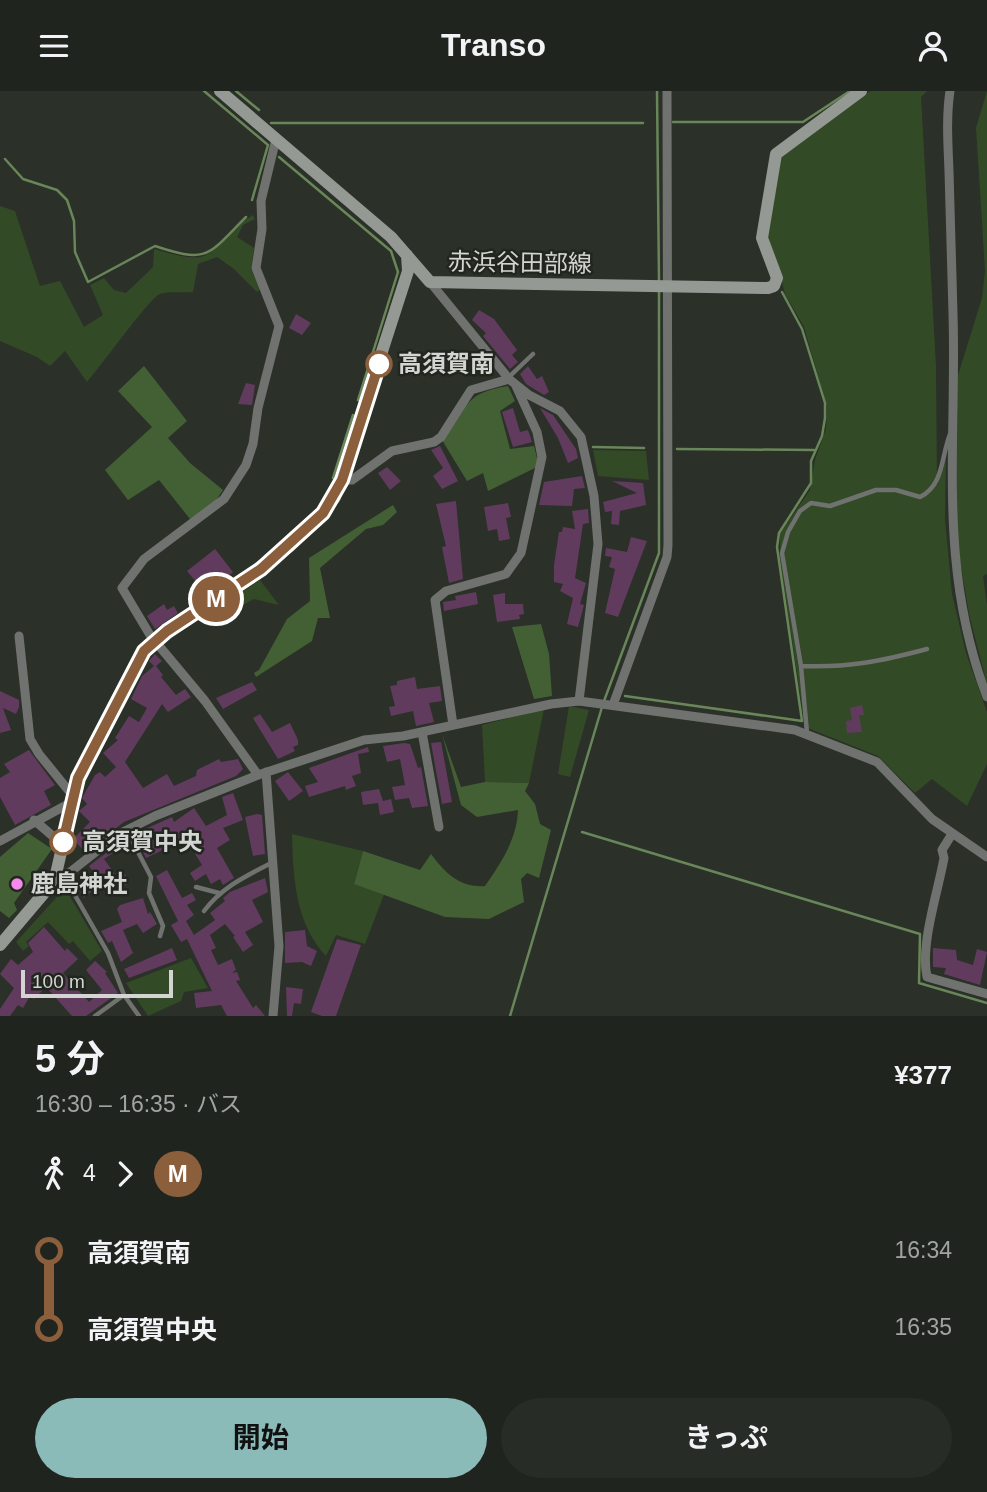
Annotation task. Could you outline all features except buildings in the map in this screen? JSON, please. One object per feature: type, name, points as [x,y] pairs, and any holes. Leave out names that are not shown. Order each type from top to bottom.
[{"type":"main road","name":"赤浜谷田部線","points":[[220,91],[407,254],[430,282],[662,287],[774,286],[777,275],[762,238],[776,154],[861,91]]},
{"type":"main road","points":[[0,945],[59,874],[62,844],[72,799],[89,754],[144,651],[154,640],[290,546],[323,513],[342,480],[408,271],[407,254]]},
{"type":"street","points":[[607,704],[667,557],[662,287],[667,91]]},
{"type":"street","points":[[950,91],[948,145],[954,347],[950,498],[957,584],[969,644],[987,697]]},
{"type":"street","points":[[273,1016],[279,946],[273,862],[262,774],[154,640],[124,596],[124,583],[144,559],[224,499],[240,475],[253,444],[257,408],[279,326],[256,268],[262,229],[261,201],[276,139]]},
{"type":"street","points":[[430,282],[511,381],[537,432],[541,473],[515,565],[500,576],[446,591],[435,600],[453,725]]},
{"type":"street","points":[[342,480],[352,480],[392,451],[434,442],[449,429],[471,390],[511,381],[560,411],[577,429],[592,484],[598,544],[579,701]]},
{"type":"street","points":[[0,841],[72,799],[30,739],[19,636]]},
{"type":"street","points":[[59,874],[126,830],[262,774],[339,746],[422,732],[551,704],[579,701],[807,733],[877,762],[932,819],[987,857]]},
{"type":"street","points":[[422,732],[439,827]]},
{"type":"street","points":[[34,820],[62,844]]},
{"type":"street","points":[[952,834],[942,850],[944,858],[927,946],[926,969],[928,977],[987,994]]},
{"type":"lane","points":[[511,381],[533,354]]},
{"type":"lane","points":[[807,733],[800,666],[782,553],[788,531],[800,511],[811,503],[830,506],[876,490],[896,490],[920,497],[928,493],[938,481],[952,430]]},
{"type":"lane","points":[[800,666],[836,668],[868,665],[927,649]]},
{"type":"lane","points":[[126,830],[151,877],[149,893],[163,926],[160,936]]},
{"type":"lane","points":[[204,911],[219,893],[273,862]]},
{"type":"lane","points":[[59,874],[108,953],[124,995],[139,1016]]},
{"type":"lane","points":[[195,887],[219,893]]},
{"type":"lane","points":[[95,1016],[124,995]]},
{"type":"green space","points":[[870,91],[927,91],[921,97],[936,366],[937,485],[946,451],[945,519],[952,594],[966,653],[987,712],[987,764],[967,806],[932,779],[915,793],[878,756],[805,727],[780,558],[780,534],[810,490],[815,460],[826,429],[827,407],[804,327],[785,294],[779,270],[764,237],[780,154]]},
{"type":"green space","points":[[987,91],[987,574],[983,576],[987,605],[987,684],[969,614],[956,535],[958,375],[982,298],[985,271],[976,128]]},
{"type":"green space","points":[[0,206],[15,211],[40,286],[60,281],[84,327],[103,315],[90,285],[104,278],[114,290],[126,293],[153,267],[154,249],[177,255],[203,256],[253,215],[255,219],[243,225],[237,237],[254,248],[251,269],[260,289],[257,292],[234,269],[217,257],[198,264],[193,292],[164,293],[155,298],[87,382],[65,351],[50,366],[37,357],[0,341]]},
{"type":"green space","points":[[144,366],[187,421],[168,438],[190,463],[223,490],[214,503],[190,519],[159,480],[128,500],[105,470],[152,427],[118,391]]},
{"type":"green space","points":[[508,386],[515,401],[500,411],[510,449],[534,446],[539,466],[488,491],[483,473],[467,481],[442,440],[474,398],[493,389]]},
{"type":"green space","points":[[593,450],[646,451],[649,480],[598,476]]},
{"type":"green space","points":[[393,505],[397,512],[383,525],[366,529],[320,568],[330,618],[318,618],[312,641],[256,677],[254,673],[259,670],[287,619],[310,601],[309,558]]},
{"type":"green space","points":[[260,580],[279,605],[254,599],[216,619],[210,613]]},
{"type":"green space","points":[[541,624],[549,654],[552,696],[534,699],[512,627]]},
{"type":"green space","points":[[569,706],[589,710],[570,777],[558,774]]},
{"type":"green space","points":[[544,709],[529,783],[485,782],[482,725]]},
{"type":"green space","points":[[442,734],[461,787],[485,782],[529,783],[525,791],[535,804],[540,824],[551,830],[539,878],[527,873],[521,879],[524,902],[489,919],[445,917],[354,884],[363,851],[420,870],[431,854],[454,878],[476,886],[485,886],[502,859],[515,831],[518,810],[477,817],[461,805]]},
{"type":"green space","points":[[28,833],[52,849],[14,903],[17,910],[9,918],[0,911],[0,857]]},
{"type":"green space","points":[[292,834],[363,851],[354,883],[385,892],[365,944],[336,935],[326,956],[316,943],[308,929],[298,899]]},
{"type":"green space","points":[[65,888],[102,951],[90,961],[73,941],[69,944],[48,922],[26,942],[29,946],[23,951],[16,942]]},
{"type":"green space","points":[[191,958],[208,988],[184,992],[181,1001],[148,1016],[126,983]]},
{"type":"waterway","points":[[204,91],[268,145],[252,200]]},
{"type":"waterway","points":[[236,91],[259,110]]},
{"type":"waterway","points":[[657,91],[659,280]]},
{"type":"waterway","points":[[673,122],[803,122],[850,91]]},
{"type":"waterway","points":[[271,123],[643,123]]},
{"type":"waterway","points":[[279,157],[391,251],[398,272],[358,400]]},
{"type":"waterway","points":[[5,159],[23,179],[57,190],[67,200],[74,221],[75,252],[88,282],[155,246],[187,254],[206,253],[215,248],[246,217]]},
{"type":"waterway","points":[[604,701],[659,553],[659,290]]},
{"type":"waterway","points":[[625,696],[802,721],[777,547],[779,533],[811,483],[811,461],[822,436],[825,403],[802,329],[782,292]]},
{"type":"waterway","points":[[333,478],[353,415]]},
{"type":"waterway","points":[[593,447],[644,448]]},
{"type":"waterway","points":[[677,449],[814,450]]},
{"type":"waterway","points":[[510,1016],[602,707]]},
{"type":"waterway","points":[[582,832],[920,934],[919,983],[987,1003]]},
{"type":"bus line","name":"M","points":[[63,842],[78,778],[144,651],[154,640],[261,569],[306,532],[323,513],[335,497],[342,480],[379,364]]},
{"type":"place","name":"高須賀南","points":[[379,364]]},
{"type":"place","name":"高須賀中央","points":[[63,842]]},
{"type":"place","name":"鹿島神社","points":[[17,884]]}]
